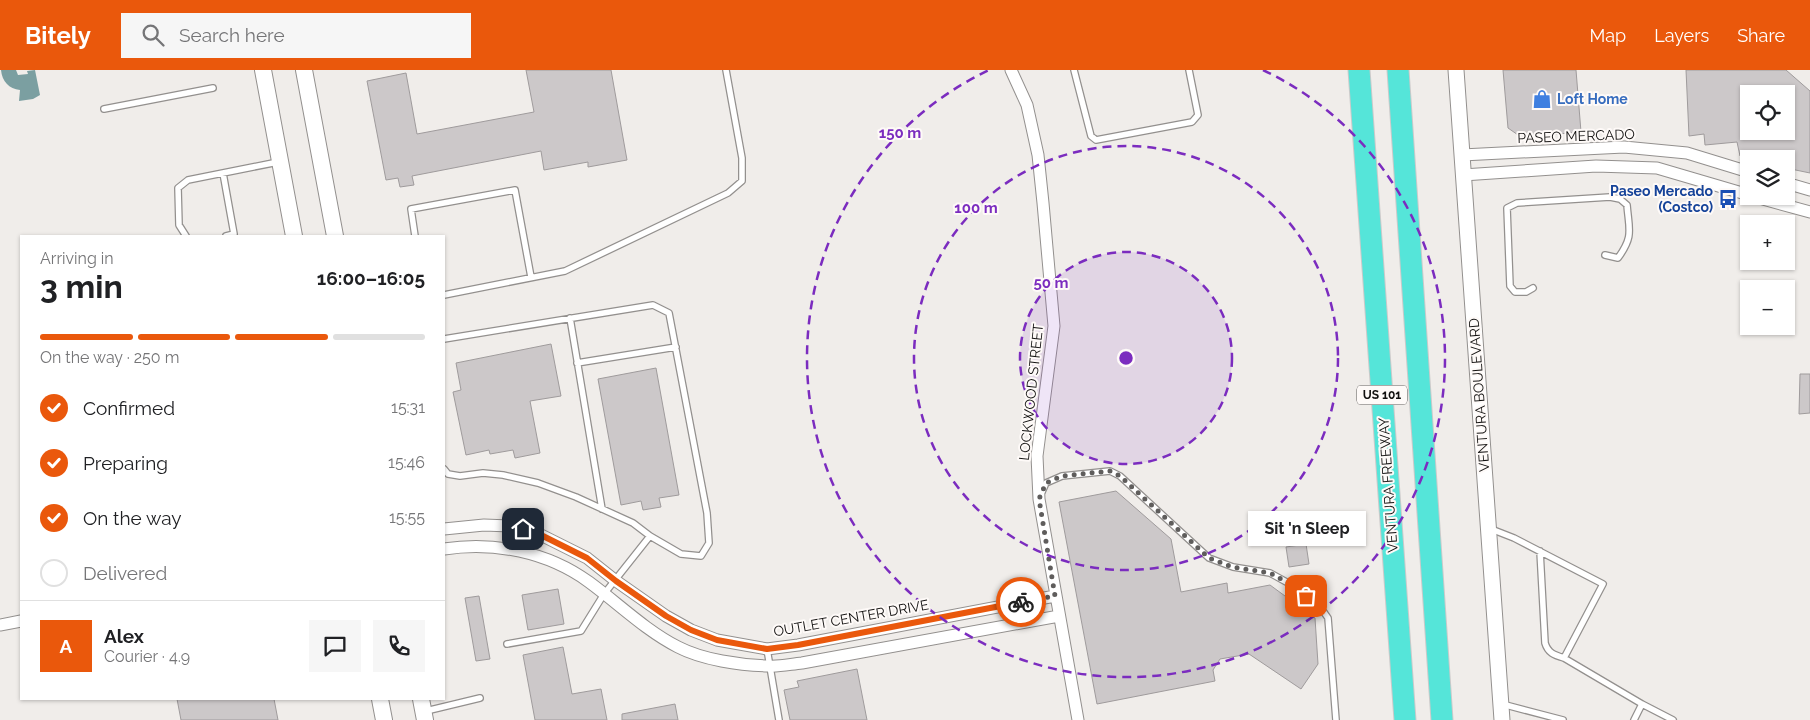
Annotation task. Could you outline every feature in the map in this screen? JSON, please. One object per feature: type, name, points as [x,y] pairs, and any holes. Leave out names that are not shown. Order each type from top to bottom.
[{"type":"highway","name":"VENTURA FREEWAY","points":[[1359,70],[1405,720]]},
{"type":"highway","name":"US 101","points":[[1398,70],[1442,720]]},
{"type":"highway","points":[[1433,582],[1451,720]]},
{"type":"main road","points":[[263,70],[294,235]]},
{"type":"main road","points":[[304,70],[335,235]]},
{"type":"main road","points":[[380,700],[384,720]]},
{"type":"street","name":"LOCKWOOD STREET","points":[[1011,70],[1028,105],[1038,156],[1054,326],[1037,456],[1039,499],[1078,720]]},
{"type":"street","name":"VENTURA BOULEVARD","points":[[1456,70],[1502,720]]},
{"type":"street","name":"PASEO MERCADO","points":[[1462,156],[1624,147],[1687,153],[1740,169]]},
{"type":"street","points":[[1463,175],[1596,166],[1657,168],[1740,193]]},
{"type":"street","points":[[1795,186],[1810,190]]},
{"type":"street","points":[[1784,205],[1810,212]]},
{"type":"street","name":"OUTLET CENTER DRIVE","points":[[445,529],[484,525],[510,526],[535,532],[587,558],[666,616],[691,630],[717,640],[767,649],[798,645],[1055,596]]},
{"type":"street","points":[[445,550],[482,546],[507,549],[556,563],[576,573],[654,633],[680,648],[713,659],[769,666],[802,664],[1059,616]]},
{"type":"street","points":[[0,625],[20,622]]},
{"type":"lane","points":[[445,295],[565,270],[728,193],[742,181],[742,158],[726,70]]},
{"type":"lane","points":[[1074,70],[1091,136],[1096,140],[1192,122],[1198,115],[1189,70]]},
{"type":"lane","points":[[104,110],[213,88]]},
{"type":"lane","points":[[185,235],[179,225],[178,188],[188,180],[280,162]]},
{"type":"lane","points":[[223,173],[234,234],[230,235]]},
{"type":"lane","points":[[415,235],[410,209],[515,190],[531,277]]},
{"type":"lane","points":[[1533,288],[1526,292],[1515,292],[1510,286],[1506,208],[1517,203],[1620,199],[1627,205],[1630,236],[1627,245],[1618,258],[1606,255]]},
{"type":"lane","points":[[445,339],[653,304],[669,313],[706,513],[708,543],[702,556],[681,554],[650,536],[633,523],[538,483],[503,475],[483,473],[460,476],[448,474],[445,470]]},
{"type":"lane","points":[[570,318],[602,509]]},
{"type":"lane","points":[[577,363],[676,347]]},
{"type":"lane","points":[[1039,499],[1046,483],[1062,476],[1110,471],[1120,476],[1209,558],[1232,567],[1270,573],[1290,584],[1321,608],[1328,618],[1336,720]]},
{"type":"lane","points":[[1489,528],[1514,538],[1604,584],[1564,658]]},
{"type":"lane","points":[[507,644],[581,631],[604,594],[650,536]]},
{"type":"lane","points":[[1540,551],[1545,643],[1547,650],[1673,720]]},
{"type":"lane","points":[[767,649],[779,720]]},
{"type":"lane","points":[[423,710],[480,698]]},
{"type":"lane","points":[[1501,703],[1563,720]]},
{"type":"lane","points":[[1634,720],[1642,704]]},
{"type":"water","points":[[1,70],[16,70],[18,75],[28,74],[27,71],[35,70],[40,95],[33,99],[19,101],[20,90],[7,84]]},
{"type":"building","points":[[526,70],[611,70],[627,160],[588,167],[588,162],[544,170],[541,151],[412,176],[414,185],[400,187],[398,178],[386,180],[367,81],[406,73],[417,134],[534,112]]},
{"type":"building","name":"Loft Home","points":[[1503,70],[1576,70],[1581,132],[1521,137],[1508,128]]},
{"type":"building","points":[[1686,70],[1786,70],[1810,91],[1810,173],[1795,170],[1795,150],[1740,150],[1740,156],[1737,142],[1705,145],[1704,134],[1689,136]]},
{"type":"building","points":[[551,344],[561,396],[530,401],[540,453],[515,458],[513,450],[490,454],[489,450],[466,455],[453,392],[461,390],[456,363]]},
{"type":"building","points":[[656,368],[679,495],[659,498],[661,507],[643,510],[641,501],[621,505],[598,379]]},
{"type":"building","points":[[1800,374],[1810,374],[1810,413],[1799,414]]},
{"type":"building","points":[[1116,491],[1171,539],[1181,592],[1227,583],[1228,593],[1270,585],[1315,618],[1318,664],[1301,689],[1249,654],[1220,659],[1213,670],[1215,681],[1097,704],[1059,502]]},
{"type":"building","points":[[1306,544],[1309,564],[1289,567],[1286,547]]},
{"type":"building","points":[[558,589],[564,624],[528,630],[522,595]]},
{"type":"building","points":[[479,596],[490,659],[476,661],[465,598]]},
{"type":"building","points":[[563,647],[572,694],[601,689],[607,720],[535,720],[523,655]]},
{"type":"building","points":[[857,669],[867,720],[790,720],[784,690],[799,687],[797,681]]},
{"type":"building","points":[[177,700],[274,700],[278,720],[181,720]]},
{"type":"building","points":[[675,704],[678,720],[622,720],[622,714]]},
{"type":"way so far","points":[[1021,602],[1055,596],[1039,499],[1046,483],[1062,476],[1110,471],[1120,476],[1209,558],[1232,567],[1270,573],[1306,596]]},
{"type":"place","name":"Loft Home","points":[[1542,99]]},
{"type":"place","name":"Paseo Mercado (Costco)","points":[[1728,199]]},
{"type":"place","name":"Sit 'n Sleep","points":[[1306,596]]},
{"type":"route","points":[[523,529],[535,532],[587,558],[666,616],[691,630],[717,640],[752,647],[767,649],[798,645],[1021,602]]}]
